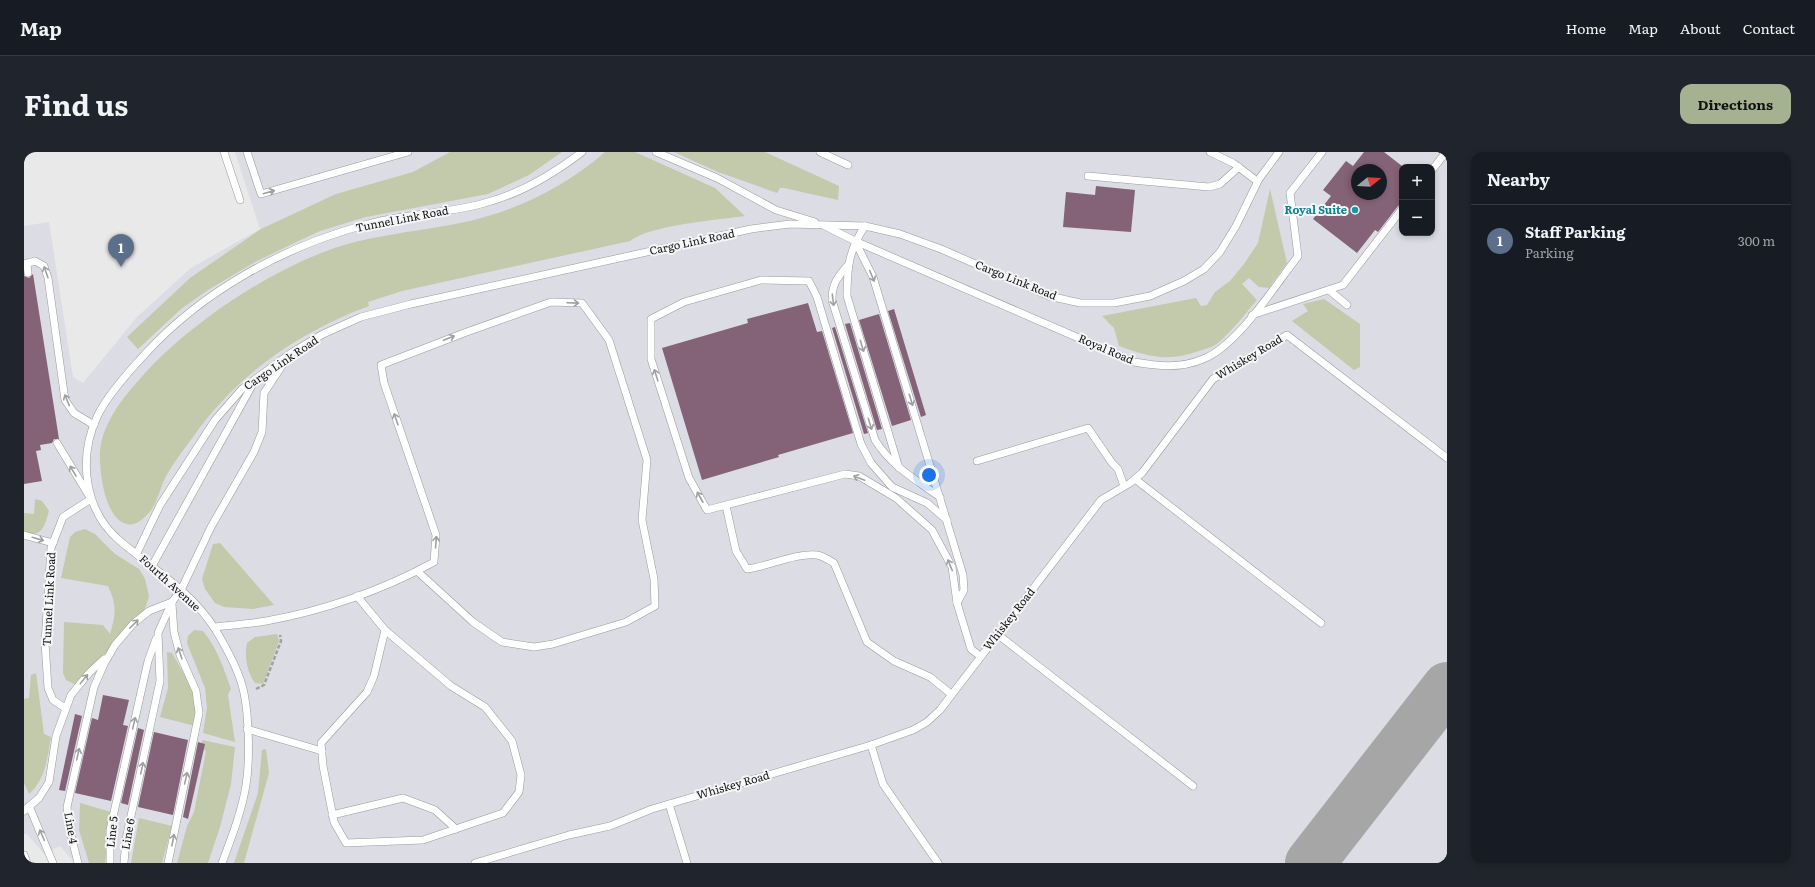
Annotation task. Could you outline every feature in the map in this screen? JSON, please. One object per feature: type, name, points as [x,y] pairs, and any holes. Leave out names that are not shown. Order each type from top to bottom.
[{"type":"lane","points":[[224,152],[240,200]]},
{"type":"lane","points":[[247,152],[261,194],[408,152]]},
{"type":"lane","name":"Tunnel Link Road","points":[[137,553],[111,533],[91,500],[86,476],[86,451],[97,417],[120,384],[146,352],[200,305],[260,266],[306,245],[365,224],[482,204],[521,190],[558,171],[582,152]]},
{"type":"lane","points":[[820,152],[848,165]]},
{"type":"lane","points":[[1210,152],[1239,167],[1257,181]]},
{"type":"lane","name":"Cargo Link Road","points":[[137,553],[160,505],[214,420],[242,389],[291,353],[324,334],[361,317],[411,304],[751,229],[790,224],[865,226],[900,234],[941,249],[1049,296],[1080,303],[1114,303],[1150,296],[1184,282],[1204,269],[1220,252],[1236,226],[1257,181],[1279,152]]},
{"type":"lane","name":"Royal Road","points":[[658,153],[717,178],[776,210],[823,225],[855,241],[1134,362],[1162,366],[1203,360],[1221,349],[1252,316],[1298,256],[1290,193],[1322,152]]},
{"type":"lane","points":[[1435,166],[1446,152]]},
{"type":"lane","points":[[1088,176],[1215,186],[1226,180],[1239,167]]},
{"type":"lane","points":[[1252,316],[1343,285],[1399,213]]},
{"type":"lane","points":[[865,226],[855,241],[847,266],[847,296],[899,468]]},
{"type":"lane","points":[[855,241],[873,277],[963,575],[964,590],[956,603]]},
{"type":"lane","points":[[28,273],[25,264],[35,261],[44,266],[48,278],[65,400],[74,413],[94,425]]},
{"type":"lane","points":[[847,266],[836,279],[832,288],[832,300],[875,440],[884,455],[899,468],[940,497]]},
{"type":"lane","points":[[947,520],[926,504],[892,487],[871,463],[861,444],[817,297],[809,281],[761,280],[684,302],[651,319],[651,359],[689,478],[707,510],[845,474],[859,476],[896,498],[932,530],[952,567],[956,603],[971,648],[980,656]]},
{"type":"lane","points":[[1329,290],[1347,305]]},
{"type":"lane","points":[[214,627],[265,622],[304,613],[357,596],[418,571],[434,562],[436,535],[384,384],[381,365],[551,302],[582,303],[609,340],[647,460],[642,520],[654,579],[654,606],[626,622],[553,644],[534,647],[502,642],[473,622],[418,571]]},
{"type":"lane","name":"Whiskey Road","points":[[475,863],[569,835],[610,826],[669,804],[871,745],[913,730],[927,722],[940,710],[1101,500],[1142,473],[1213,378],[1287,335],[1447,458]]},
{"type":"lane","name":"Line 5","points":[[110,863],[110,830],[148,661],[158,633],[172,602],[181,590],[211,527],[254,452],[262,432],[264,393],[291,353]]},
{"type":"lane","points":[[152,566],[256,379]]},
{"type":"lane","points":[[977,460],[1088,428],[1112,463],[1118,469],[1124,486]]},
{"type":"lane","points":[[57,442],[91,500]]},
{"type":"lane","points":[[1135,479],[1321,623]]},
{"type":"lane","name":"Tunnel Link Road","points":[[65,708],[53,700],[48,688],[45,650],[47,594],[53,543],[63,518],[91,500]]},
{"type":"lane","points":[[726,506],[736,551],[747,568],[764,567],[788,559],[818,555],[834,563],[867,642],[894,661],[930,677],[952,694]]},
{"type":"lane","points":[[24,535],[53,543]]},
{"type":"lane","name":"Fourth Avenue","points":[[137,553],[181,590],[198,607],[214,627],[228,652],[244,693],[248,756],[246,786],[222,863]]},
{"type":"lane","points":[[357,596],[385,630],[451,686],[485,707],[512,741],[521,775],[519,792],[503,813],[423,840],[346,843],[334,822],[332,815],[321,743],[367,692],[374,676],[385,630]]},
{"type":"lane","points":[[53,863],[26,809],[39,798],[48,782],[56,736],[65,708],[71,695],[89,673],[110,655],[133,624],[149,611],[172,602],[174,632],[180,655],[196,691],[199,713],[196,735],[177,816],[168,863]]},
{"type":"lane","name":"Line 6","points":[[124,863],[126,839],[160,681],[158,633]]},
{"type":"lane","points":[[997,634],[1193,786]]},
{"type":"lane","name":"Line 4","points":[[78,863],[69,827],[67,807],[94,687],[110,655]]},
{"type":"lane","points":[[247,729],[322,751]]},
{"type":"lane","points":[[871,745],[883,784],[938,863]]},
{"type":"lane","points":[[332,815],[403,798],[435,810],[456,829]]},
{"type":"lane","points":[[669,804],[687,863]]},
{"type":"lane","points":[[24,855],[27,863]]},
{"type":"path","points":[[256,689],[264,685],[281,642],[280,635]]},
{"type":"shaded area","points":[[235,152],[1447,152],[1447,863],[75,863],[60,846],[44,854],[27,834],[24,834],[24,226],[49,222],[73,377],[83,383],[137,317],[191,268],[260,229]]},
{"type":"green space","points":[[450,152],[562,152],[529,175],[488,194],[366,217],[320,231],[257,261],[208,290],[181,309],[138,349],[127,337],[190,278],[261,229],[336,194],[413,172]]},
{"type":"green space","points":[[605,152],[635,152],[715,188],[745,216],[668,227],[640,235],[630,241],[402,291],[368,302],[369,306],[318,329],[271,358],[249,375],[229,394],[210,415],[186,446],[166,476],[152,509],[144,518],[130,525],[119,520],[113,513],[104,492],[100,459],[102,440],[111,418],[124,398],[146,372],[190,331],[215,312],[271,277],[299,262],[328,251],[372,238],[472,220],[519,205],[565,182]]},
{"type":"green space","points":[[674,152],[765,152],[839,186],[838,200],[784,188],[780,188],[777,193],[718,172]]},
{"type":"green space","points":[[1270,189],[1287,263],[1269,288],[1259,287],[1249,278],[1242,284],[1257,300],[1229,333],[1211,347],[1177,356],[1158,357],[1119,346],[1114,328],[1102,316],[1196,298],[1201,306],[1207,305],[1215,292],[1230,281],[1244,264],[1258,243]]},
{"type":"green space","points":[[1324,299],[1360,324],[1360,367],[1354,370],[1292,321],[1308,311],[1303,304]]},
{"type":"green space","points":[[35,499],[42,501],[49,511],[42,529],[39,532],[30,533],[24,531],[24,513],[34,514]]},
{"type":"green space","points":[[85,529],[95,534],[115,554],[139,569],[145,579],[149,596],[144,612],[76,685],[66,680],[63,673],[64,622],[103,625],[110,634],[115,610],[108,586],[61,578],[70,537],[75,532]]},
{"type":"green space","points":[[220,543],[274,605],[253,609],[224,607],[215,603],[205,589],[202,579],[213,544]]},
{"type":"green space","points":[[194,630],[203,631],[220,659],[226,674],[231,689],[228,695],[235,742],[203,733],[207,708],[205,688],[187,643],[188,636]]},
{"type":"green space","points":[[277,634],[279,641],[263,684],[255,683],[252,679],[247,664],[247,643],[255,637]]},
{"type":"green space","points":[[167,652],[172,653],[191,686],[195,701],[195,726],[160,717],[168,688]]},
{"type":"green space","points":[[36,673],[44,734],[51,737],[45,768],[39,782],[29,794],[24,783],[24,699],[29,698],[31,675]]},
{"type":"green space","points":[[202,740],[235,747],[231,784],[220,827],[208,863],[177,863],[187,826],[194,812],[206,751],[202,748]]},
{"type":"green space","points":[[266,749],[269,773],[244,863],[234,863],[258,793],[262,750]]},
{"type":"green space","points":[[80,803],[111,812],[105,863],[89,863],[79,830]]},
{"type":"green space","points":[[139,818],[172,826],[162,863],[131,863]]},
{"type":"building","name":"Royal Suite","points":[[1364,152],[1384,152],[1399,164],[1399,206],[1378,232],[1375,230],[1357,253],[1313,219],[1331,196],[1323,190],[1346,161],[1351,165],[1351,200],[1387,200],[1387,164],[1355,164]]},
{"type":"building","points":[[1096,186],[1135,190],[1131,232],[1063,227],[1066,192],[1095,195]]},
{"type":"building","points":[[33,274],[59,439],[54,439],[52,443],[40,445],[41,450],[36,451],[42,481],[24,484],[24,276],[29,278]]},
{"type":"building","points":[[808,303],[817,332],[822,331],[853,433],[778,455],[779,457],[702,480],[662,348],[748,323],[747,319]]},
{"type":"building","points":[[894,309],[926,415],[921,417],[888,311]]},
{"type":"building","points":[[879,314],[911,420],[892,426],[859,320]]},
{"type":"building","points":[[850,323],[882,429],[877,430],[845,324]]},
{"type":"building","points":[[835,327],[868,433],[864,434],[832,328]]},
{"type":"building","points":[[103,695],[129,700],[123,725],[128,726],[111,801],[75,793],[92,718],[98,720]]},
{"type":"building","points":[[75,714],[82,716],[65,791],[59,790]]},
{"type":"building","points":[[138,728],[144,730],[128,805],[121,803]]},
{"type":"building","points":[[154,732],[188,740],[173,815],[138,807]]},
{"type":"building","points":[[198,742],[205,744],[188,819],[183,817]]},
{"type":"taxiway","points":[[1310,863],[1447,687]]},
{"type":"place","name":"Royal Suite","points":[[1355,210]]},
{"type":"place","name":"Staff Parking","points":[[121,267]]}]
